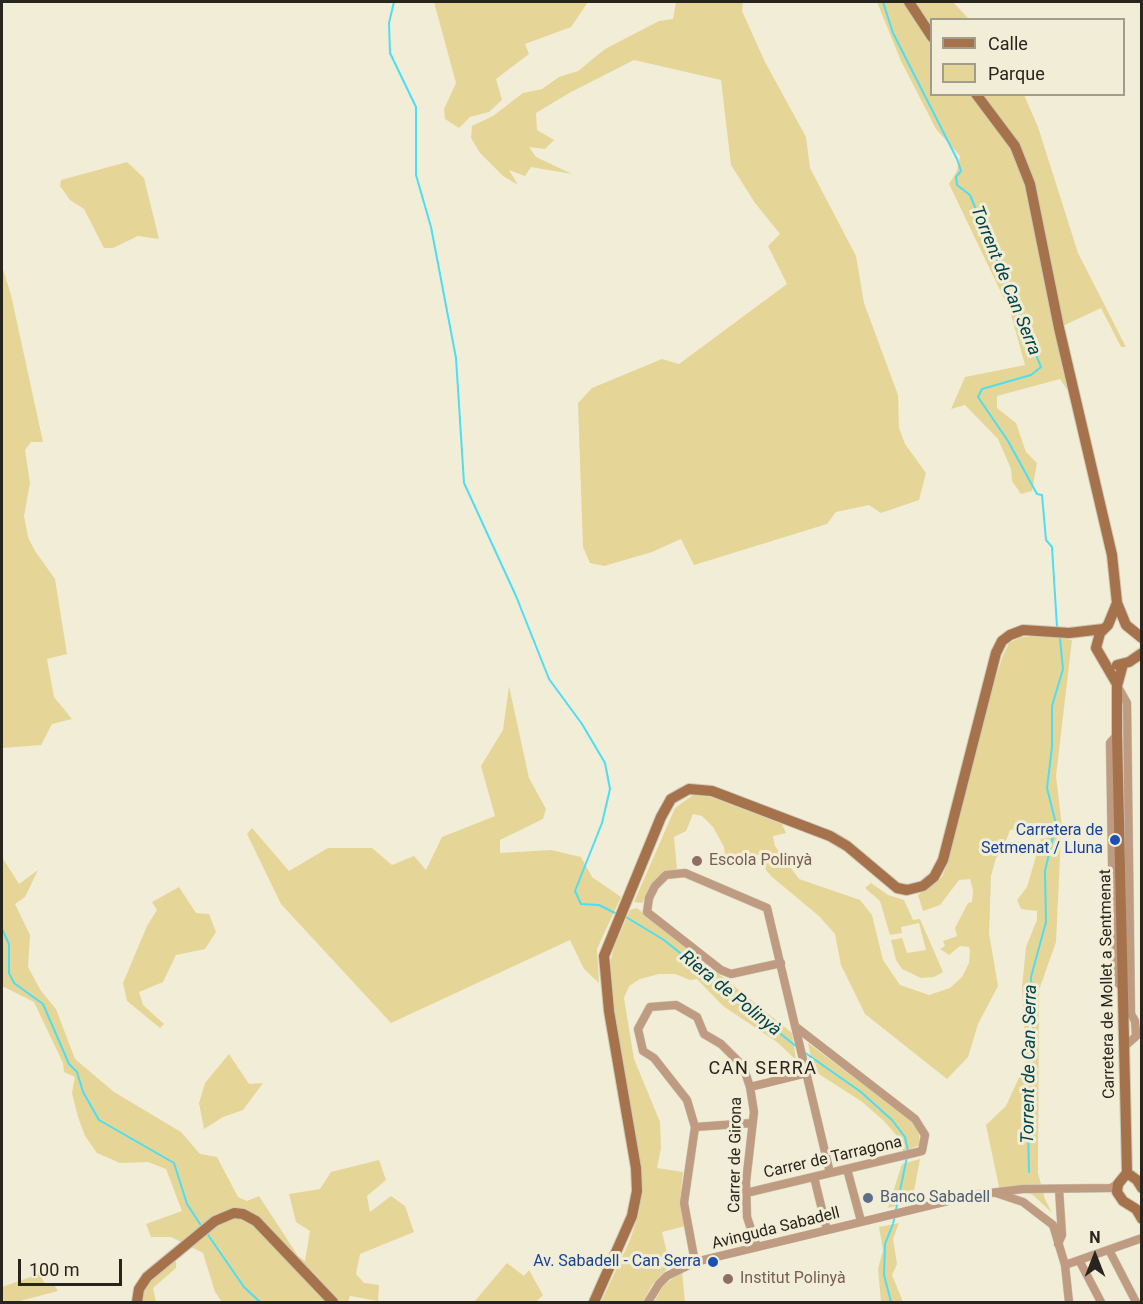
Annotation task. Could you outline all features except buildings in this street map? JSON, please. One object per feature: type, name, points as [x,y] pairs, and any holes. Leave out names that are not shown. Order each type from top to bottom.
[{"type":"main road","points":[[909,2],[930,34]]},
{"type":"main road","points":[[978,96],[1015,146],[1030,184],[1059,328],[1112,555],[1117,603],[1126,625],[1139,636],[1138,654],[1123,664],[1117,686]]},
{"type":"main road","points":[[1096,648],[1117,603]]},
{"type":"main road","points":[[594,1302],[632,1216],[637,1191],[632,1146],[609,1011],[604,956],[668,803],[683,790],[696,788],[712,791],[830,836],[847,846],[897,888],[907,890],[923,886],[934,877],[943,860],[999,647],[1010,635],[1023,630],[1069,633],[1126,625]]},
{"type":"main road","points":[[1069,633],[1096,648],[1117,686]]},
{"type":"main road","points":[[1105,661],[1123,664]]},
{"type":"main road","name":"Carretera de Mollet a Sentmenat","points":[[1117,686],[1124,990],[1134,1021],[1125,1046],[1121,1182]]},
{"type":"main road","points":[[1137,1180],[1138,1202],[1119,1197],[1121,1182],[1137,1180]]},
{"type":"main road","points":[[136,1302],[139,1289],[147,1277],[215,1221],[234,1213],[243,1214],[256,1221],[333,1302]]},
{"type":"street","points":[[1117,686],[1127,703],[1131,1014],[1139,1034],[1125,1046]]},
{"type":"street","points":[[780,963],[731,974],[721,970],[647,912],[650,898],[666,875],[685,873],[767,908],[830,1173]]},
{"type":"street","name":"Carrer de Girona","points":[[695,1262],[684,1203],[695,1127],[687,1100],[654,1058],[643,1051],[638,1029],[650,1006],[676,1005],[697,1017],[704,1034],[721,1044],[743,1066],[750,1087],[754,1112],[746,1193],[747,1217],[757,1247]]},
{"type":"street","name":"Carrer de Tarragona","points":[[746,1193],[922,1151],[924,1135],[915,1119],[796,1027]]},
{"type":"street","points":[[750,1087],[807,1073]]},
{"type":"street","points":[[695,1127],[752,1123]]},
{"type":"street","points":[[847,1168],[861,1221]]},
{"type":"street","points":[[814,1177],[827,1230]]},
{"type":"street","points":[[994,1192],[1059,1189],[1121,1182]]},
{"type":"street","points":[[1058,1244],[1062,1235],[1059,1189]]},
{"type":"street","name":"Avinguda Sabadell","points":[[648,1302],[667,1276],[695,1262],[957,1198],[994,1192],[1023,1202],[1053,1226],[1065,1265],[1069,1302]]},
{"type":"street","points":[[1065,1265],[1142,1238]]},
{"type":"street","points":[[1109,1250],[1136,1302]]},
{"type":"street","points":[[1079,1260],[1101,1302]]},
{"type":"green space","points":[[434,2],[588,2],[571,27],[525,44],[529,54],[496,79],[502,100],[489,112],[470,117],[459,128],[445,119],[444,109],[456,83]]},
{"type":"green space","points":[[676,2],[743,2],[742,11],[765,62],[806,137],[810,168],[856,256],[864,303],[898,395],[899,428],[905,444],[926,473],[919,500],[881,513],[869,505],[836,512],[827,524],[694,565],[681,539],[652,552],[604,566],[590,563],[583,547],[578,403],[592,388],[662,359],[679,364],[787,284],[768,246],[780,234],[755,203],[731,165],[721,80],[634,60],[571,92],[536,113],[537,130],[554,140],[545,149],[529,147],[536,157],[572,174],[531,167],[525,176],[509,170],[518,185],[503,176],[480,153],[471,138],[472,126],[493,116],[523,93],[542,89],[559,77],[578,71],[605,49],[659,21],[673,19]]},
{"type":"green space","points":[[877,2],[953,2],[968,18],[930,18],[930,96],[1024,96],[1038,127],[1078,253],[1126,347],[1121,347],[1101,308],[1054,330],[1070,394],[1060,379],[997,396],[997,408],[1016,423],[1026,452],[1037,463],[1032,491],[1021,494],[1012,481],[1011,469],[998,439],[965,405],[951,409],[965,377],[1025,365],[1010,311],[949,184],[957,171],[960,156],[936,129],[901,61]]},
{"type":"green space","points":[[127,162],[144,178],[159,239],[138,236],[113,248],[104,248],[84,209],[70,200],[60,186],[61,180]]},
{"type":"green space","points":[[2,266],[11,295],[43,442],[31,442],[25,450],[30,483],[24,516],[28,537],[55,579],[67,654],[47,659],[54,697],[72,719],[52,724],[41,745],[2,748]]},
{"type":"green space","points":[[1047,636],[1072,640],[1056,776],[1062,827],[1037,826],[1010,830],[1003,849],[996,858],[991,876],[989,933],[998,986],[978,1024],[968,1057],[947,1079],[865,1014],[841,965],[835,934],[819,916],[772,877],[766,870],[762,855],[725,855],[724,847],[713,827],[702,816],[693,814],[686,831],[674,837],[677,869],[660,875],[642,903],[634,902],[675,808],[693,795],[711,797],[782,824],[786,833],[773,836],[775,846],[799,879],[860,900],[872,915],[883,960],[900,985],[929,995],[950,988],[962,977],[969,963],[969,947],[960,946],[949,955],[940,949],[945,946],[943,941],[957,936],[955,928],[968,903],[972,902],[973,890],[970,879],[959,880],[940,905],[923,911],[918,895],[942,877],[947,864],[988,702],[1003,655],[1009,643],[1021,637]]},
{"type":"green space","points":[[509,686],[529,778],[546,809],[543,819],[500,840],[500,853],[551,850],[581,857],[592,877],[621,897],[597,949],[599,983],[584,969],[570,940],[391,1023],[281,904],[247,834],[252,828],[289,871],[328,848],[372,848],[392,865],[414,856],[426,870],[442,837],[495,816],[481,766],[503,730]]},
{"type":"green space","points":[[1061,836],[1056,942],[1039,990],[1038,1173],[1045,1199],[1052,1213],[1033,1195],[1011,1187],[999,1187],[986,1125],[1006,1106],[1026,1062],[1022,987],[1026,947],[1037,920],[1037,911],[1021,909],[1017,900],[1027,887],[1041,839]]},
{"type":"green space","points":[[2,857],[19,884],[38,870],[25,897],[15,904],[30,935],[28,967],[41,991],[56,1009],[75,1059],[114,1092],[181,1132],[200,1154],[217,1157],[238,1197],[247,1201],[259,1196],[298,1256],[305,1261],[310,1231],[296,1222],[289,1194],[320,1189],[331,1172],[379,1160],[386,1180],[367,1196],[370,1212],[391,1196],[405,1206],[414,1232],[360,1254],[356,1274],[364,1283],[379,1285],[378,1301],[350,1296],[348,1302],[222,1302],[215,1292],[203,1253],[171,1237],[151,1237],[146,1224],[182,1211],[166,1169],[148,1162],[120,1163],[97,1153],[85,1136],[78,1117],[72,1093],[75,1077],[64,1072],[63,1063],[34,1002],[2,986]]},
{"type":"green space","points":[[871,883],[888,895],[904,900],[913,920],[920,919],[943,972],[934,977],[921,978],[902,969],[896,960],[891,940],[902,938],[907,953],[926,950],[919,923],[901,927],[902,933],[890,935],[880,901],[865,888]]},
{"type":"green space","points":[[179,887],[196,913],[209,914],[216,932],[205,949],[176,955],[163,982],[139,992],[143,1005],[164,1024],[160,1028],[127,1001],[123,983],[147,926],[157,910],[152,902]]},
{"type":"green space","points":[[637,908],[792,1033],[796,1060],[777,1042],[723,1006],[697,979],[690,980],[675,974],[659,974],[640,979],[629,986],[624,998],[634,1059],[660,1122],[661,1148],[657,1168],[683,1172],[680,1201],[685,1226],[662,1232],[670,1266],[652,1285],[643,1302],[601,1302],[630,1240],[639,1213],[640,1190],[609,968],[614,947],[630,910]]},
{"type":"green space","points":[[808,1043],[914,1122],[919,1134],[920,1145],[903,1152],[897,1136],[884,1121],[861,1101],[814,1071]]},
{"type":"green space","points":[[229,1054],[249,1084],[263,1083],[243,1110],[223,1117],[204,1129],[199,1103],[205,1083]]},
{"type":"green space","points":[[920,1159],[912,1202],[888,1208],[902,1164]]},
{"type":"green space","points":[[899,1223],[893,1239],[897,1264],[892,1275],[903,1302],[881,1302],[878,1269],[883,1250],[879,1227]]},
{"type":"green space","points":[[176,1261],[176,1268],[153,1288],[156,1302],[142,1302],[145,1285]]},
{"type":"green space","points":[[507,1263],[524,1276],[529,1270],[543,1295],[536,1302],[474,1302]]},
{"type":"green space","points":[[682,1271],[685,1302],[654,1302],[663,1286]]},
{"type":"green space","points":[[39,1274],[46,1285],[53,1283],[58,1291],[16,1302],[2,1302],[2,1287]]},
{"type":"waterway","points":[[394,2],[389,23],[390,53],[416,107],[416,175],[431,227],[456,358],[464,483],[516,596],[549,679],[582,724],[605,763],[610,789],[602,823],[575,891],[581,904],[599,905],[615,913]]},
{"type":"waterway","name":"Torrent de Can Serra","points":[[883,2],[893,33],[957,159],[961,171],[956,177],[957,185],[970,195],[1041,367],[1031,375],[982,389],[978,397],[1008,441],[1037,494],[1042,495],[1046,540],[1052,547],[1057,627]]},
{"type":"waterway","name":"Torrent de Can Serra","points":[[1029,1172],[1027,1084],[1033,1030],[1031,977],[1046,922],[1045,871],[1056,824],[1047,788],[1052,747],[1052,706],[1063,669],[1060,639]]},
{"type":"waterway","name":"Riera de Polinyà","points":[[626,917],[664,940],[797,1047]]},
{"type":"waterway","points":[[2,929],[9,944],[9,973],[14,983],[43,1004],[69,1064],[77,1072],[83,1092],[99,1120],[174,1163],[187,1204],[202,1227]]},
{"type":"waterway","name":"Riera de Polinyà","points":[[804,1052],[861,1092],[892,1120],[905,1137],[908,1151]]},
{"type":"waterway","points":[[891,1302],[884,1275],[885,1244],[893,1224],[907,1157]]},
{"type":"waterway","points":[[206,1232],[244,1287],[260,1302]]},
{"type":"place","name":"Carretera de Setmenat / Lluna","points":[[1115,840]]},
{"type":"place","name":"Escola Polinyà","points":[[697,861]]},
{"type":"place","name":"Banco Sabadell","points":[[868,1198]]},
{"type":"place","name":"Av. Sabadell - Can Serra","points":[[713,1262]]},
{"type":"place","name":"Institut Polinyà","points":[[728,1279]]},
{"type":"district","name":"CAN SERRA","points":[[763,1069]]}]
